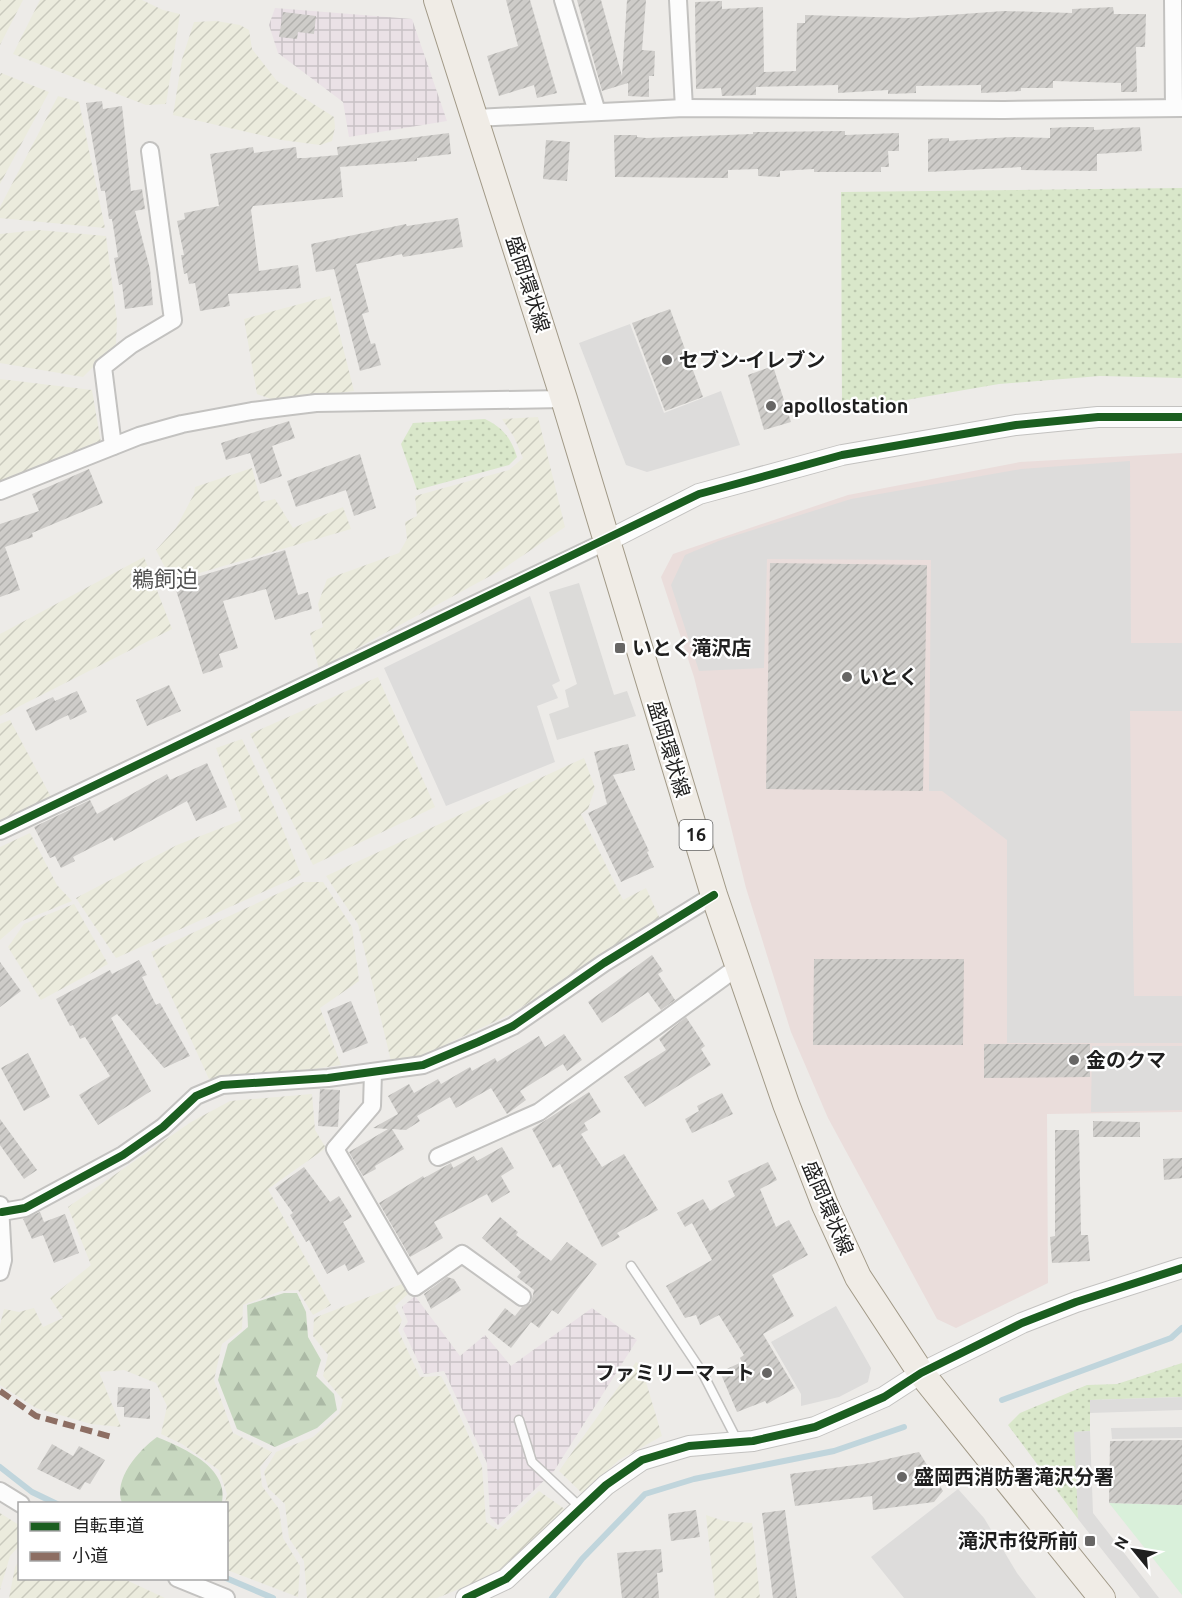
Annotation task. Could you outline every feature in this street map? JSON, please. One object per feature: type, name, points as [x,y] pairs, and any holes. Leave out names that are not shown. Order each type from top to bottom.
[{"type":"main road","name":"盛岡環状線","points":[[437,0],[564,399],[714,895],[786,1104],[825,1205],[858,1277],[921,1374],[1102,1598]]},
{"type":"street","points":[[563,0],[597,112]]},
{"type":"street","points":[[678,0],[684,108]]},
{"type":"street","points":[[475,118],[684,108],[1004,110],[1178,108],[1173,0]]},
{"type":"street","points":[[113,446],[103,367],[131,345],[173,320],[150,151]]},
{"type":"street","points":[[0,491],[113,446],[182,424],[252,411],[316,403],[564,399]]},
{"type":"street","points":[[0,831],[607,541],[699,494],[842,455],[1016,425],[1098,417],[1182,417]]},
{"type":"street","points":[[0,1272],[3,1260],[1,1208],[25,1208],[114,1160],[163,1127],[196,1096],[222,1085],[328,1078],[423,1065],[513,1026],[604,963],[714,895]]},
{"type":"street","points":[[438,1157],[539,1112],[738,966]]},
{"type":"street","points":[[373,1072],[372,1106],[335,1149],[415,1287],[462,1254],[522,1297]]},
{"type":"street","points":[[466,1598],[506,1579],[606,1485],[642,1460],[689,1446],[738,1443],[815,1427],[884,1397],[921,1374],[1022,1323],[1076,1302],[1182,1268]]},
{"type":"street","points":[[0,1491],[19,1502]]},
{"type":"street","points":[[182,1580],[226,1598]]},
{"type":"lane","points":[[631,1266],[702,1372],[738,1443]]},
{"type":"lane","points":[[519,1420],[532,1462],[581,1508]]},
{"type":"shaded area","points":[[0,0],[23,0],[0,45]]},
{"type":"shaded area","points":[[40,0],[142,0],[163,10],[180,14],[166,104],[146,105],[13,54]]},
{"type":"shaded area","points":[[275,8],[412,19],[447,121],[349,137],[343,102],[278,53],[269,25]]},
{"type":"shaded area","points":[[216,21],[240,25],[249,30],[252,49],[277,81],[334,117],[335,127],[332,141],[320,145],[282,140],[173,115],[182,59],[194,22]]},
{"type":"shaded area","points":[[1,73],[49,92],[0,184],[0,75]]},
{"type":"shaded area","points":[[58,96],[79,102],[105,228],[0,218],[0,207]]},
{"type":"shaded area","points":[[38,230],[106,236],[117,321],[116,344],[83,377],[0,363],[0,234]]},
{"type":"shaded area","points":[[330,296],[354,391],[277,401],[257,394],[244,319]]},
{"type":"shaded area","points":[[630,324],[664,413],[721,391],[740,445],[647,472],[626,465],[579,343]]},
{"type":"shaded area","points":[[0,379],[92,390],[101,443],[0,484]]},
{"type":"shaded area","points":[[538,417],[565,527],[503,569],[319,669],[310,633],[323,627],[318,604],[327,579],[399,553],[407,539],[405,522],[417,516],[415,496],[509,470],[523,458],[514,437],[502,419]]},
{"type":"shaded area","points":[[1182,453],[1182,1112],[1047,1114],[1048,1283],[956,1328],[937,1319],[828,1118],[791,1032],[746,888],[694,677],[661,577],[673,554],[848,495],[1020,462]]},
{"type":"shaded area","points":[[1130,461],[1131,643],[1182,643],[1182,711],[1130,711],[1134,996],[1182,996],[1182,1043],[1007,1043],[1007,840],[942,791],[929,791],[931,560],[767,559],[764,668],[699,671],[671,585],[685,555],[721,540],[851,499],[1021,469]]},
{"type":"shaded area","points":[[252,468],[261,502],[275,499],[293,528],[343,507],[351,529],[172,581],[156,550],[176,528],[194,494],[195,487]]},
{"type":"shaded area","points":[[144,557],[172,629],[0,716],[0,634]]},
{"type":"shaded area","points":[[579,583],[614,695],[627,691],[636,716],[557,740],[549,714],[569,707],[565,690],[577,684],[549,592]]},
{"type":"shaded area","points":[[530,596],[560,681],[552,685],[558,698],[537,706],[555,762],[446,806],[384,668]]},
{"type":"shaded area","points":[[378,677],[435,807],[313,865],[250,734]]},
{"type":"shaded area","points":[[10,720],[51,797],[0,823],[0,724]]},
{"type":"shaded area","points":[[242,739],[274,807],[301,875],[116,958],[76,898],[177,845],[242,820],[216,748]]},
{"type":"shaded area","points":[[584,758],[595,788],[588,809],[581,814],[623,900],[646,888],[660,919],[511,1014],[417,1058],[391,1061],[358,924],[326,876]]},
{"type":"shaded area","points":[[30,833],[57,885],[72,901],[22,921],[0,940],[0,847]]},
{"type":"shaded area","points":[[303,882],[323,882],[352,927],[359,981],[320,1008],[341,1065],[209,1079],[151,952]]},
{"type":"shaded area","points":[[74,904],[108,964],[41,1000],[8,947],[24,924]]},
{"type":"shaded area","points":[[1092,1046],[1182,1046],[1182,1110],[1091,1112]]},
{"type":"shaded area","points":[[312,1094],[315,1130],[326,1148],[268,1189],[331,1305],[313,1315],[298,1290],[281,1291],[243,1305],[242,1329],[222,1344],[214,1380],[233,1433],[272,1452],[260,1467],[262,1486],[279,1509],[283,1538],[300,1566],[298,1597],[228,1570],[228,1502],[225,1502],[227,1494],[219,1470],[182,1444],[161,1434],[167,1406],[156,1383],[124,1370],[99,1372],[121,1427],[91,1424],[36,1408],[0,1385],[0,1325],[4,1309],[19,1312],[34,1308],[43,1327],[63,1318],[50,1298],[91,1265],[68,1207],[191,1122],[230,1101]]},
{"type":"shaded area","points":[[402,1284],[409,1293],[395,1306],[402,1320],[398,1330],[420,1377],[441,1376],[448,1389],[482,1466],[486,1522],[498,1530],[539,1491],[566,1510],[494,1575],[437,1598],[307,1598],[304,1561],[289,1538],[285,1504],[268,1488],[264,1472],[276,1452],[313,1437],[339,1414],[343,1400],[323,1376],[328,1355],[313,1336],[314,1318]]},
{"type":"shaded area","points":[[415,1296],[460,1356],[485,1335],[511,1366],[592,1308],[637,1340],[554,1471],[498,1525],[490,1517],[487,1463],[444,1371],[424,1374],[403,1329],[408,1322],[402,1307]]},
{"type":"shaded area","points":[[836,1306],[871,1368],[868,1382],[839,1397],[801,1406],[801,1394],[771,1342]]},
{"type":"shaded area","points":[[636,1362],[641,1365],[662,1436],[619,1460],[583,1494],[559,1471]]},
{"type":"shaded area","points":[[1182,1397],[1182,1410],[1090,1413],[1090,1400]]},
{"type":"shaded area","points":[[1182,1427],[1182,1438],[1112,1439],[1111,1428]]},
{"type":"shaded area","points":[[1090,1431],[1093,1513],[1159,1598],[1140,1598],[1078,1519],[1074,1432]]},
{"type":"shaded area","points":[[958,1489],[984,1518],[1017,1573],[1036,1598],[904,1598],[871,1557]]},
{"type":"shaded area","points":[[0,1513],[18,1524],[18,1547],[10,1556],[0,1590]]},
{"type":"shaded area","points":[[706,1515],[724,1521],[752,1523],[760,1598],[715,1598]]},
{"type":"shaded area","points":[[18,1562],[18,1580],[126,1580],[165,1598],[9,1598],[15,1567]]},
{"type":"green space","points":[[1182,188],[1182,378],[1100,376],[999,384],[842,411],[841,192]]},
{"type":"green space","points":[[485,419],[505,434],[517,457],[509,465],[417,490],[401,444],[413,423]]},
{"type":"green space","points":[[284,1293],[297,1293],[306,1312],[308,1337],[321,1360],[316,1376],[334,1394],[337,1410],[317,1428],[275,1447],[237,1429],[218,1380],[228,1344],[248,1327],[247,1305]]},
{"type":"green space","points":[[1182,1363],[1182,1397],[1090,1400],[1090,1431],[1075,1432],[1078,1519],[1008,1425],[1020,1413],[1087,1385],[1117,1384]]},
{"type":"green space","points":[[157,1437],[203,1461],[219,1479],[222,1502],[122,1502],[120,1494],[124,1475],[142,1450]]},
{"type":"green space","points":[[1109,1503],[1182,1505],[1182,1595]]},
{"type":"building","points":[[506,0],[530,0],[557,93],[537,98],[534,85],[499,96],[487,56],[518,46]]},
{"type":"building","points":[[577,0],[601,0],[622,76],[627,0],[646,0],[642,50],[655,51],[654,76],[649,76],[649,97],[628,96],[628,83],[602,91]]},
{"type":"building","points":[[722,1],[722,9],[763,7],[764,72],[796,71],[797,23],[805,23],[805,15],[908,18],[1004,11],[1072,13],[1072,9],[1113,7],[1114,14],[1146,14],[1145,47],[1136,47],[1137,92],[1121,92],[1121,83],[1053,81],[1053,88],[1021,88],[1021,91],[981,93],[981,85],[916,86],[916,93],[888,94],[888,90],[838,93],[838,85],[756,87],[756,95],[722,96],[721,88],[696,89],[695,2]]},
{"type":"building","points":[[283,12],[316,16],[314,34],[298,32],[297,39],[279,37]]},
{"type":"building","points":[[102,101],[103,109],[122,106],[131,191],[142,189],[145,209],[135,211],[150,269],[153,305],[125,309],[122,284],[119,285],[114,258],[118,257],[112,219],[109,219],[105,191],[101,191],[86,103]]},
{"type":"building","points":[[1094,127],[1094,130],[1140,127],[1142,151],[1097,154],[1097,171],[1021,170],[1021,167],[928,172],[928,139],[949,138],[949,141],[1012,137],[1050,138],[1050,128]]},
{"type":"building","points":[[845,131],[845,135],[899,133],[899,151],[888,151],[889,167],[881,167],[881,172],[814,172],[814,169],[780,171],[780,177],[758,176],[758,169],[728,170],[728,178],[615,177],[614,135],[637,135],[637,137],[646,138],[753,134],[753,132]]},
{"type":"building","points":[[449,133],[451,154],[417,158],[417,161],[340,167],[343,197],[253,206],[251,210],[259,271],[298,265],[301,288],[228,294],[230,306],[200,311],[195,283],[189,284],[187,273],[184,274],[181,255],[184,255],[177,221],[185,219],[184,213],[219,206],[210,154],[253,147],[254,153],[296,147],[297,158],[305,158],[338,155],[337,147]]},
{"type":"building","points":[[546,140],[570,142],[567,181],[543,179]]},
{"type":"building","points":[[458,218],[463,247],[403,257],[402,254],[356,264],[369,312],[362,314],[371,344],[375,343],[381,365],[360,371],[334,269],[316,272],[311,244],[406,224],[407,226]]},
{"type":"building","name":"セブン-イレブン","points":[[670,309],[703,397],[665,411],[632,323]]},
{"type":"building","name":"apollostation","points":[[773,366],[791,422],[764,430],[748,375]]},
{"type":"building","points":[[289,421],[295,438],[272,446],[282,476],[260,484],[250,453],[226,460],[221,443]]},
{"type":"building","points":[[360,454],[376,508],[354,516],[346,490],[296,507],[287,481]]},
{"type":"building","points":[[89,469],[103,503],[32,533],[33,537],[5,547],[20,590],[0,597],[0,524],[39,511],[32,494]]},
{"type":"building","points":[[285,550],[298,595],[308,592],[312,609],[275,620],[266,589],[223,601],[238,648],[219,654],[223,667],[203,674],[174,584]]},
{"type":"building","name":"いとく","points":[[770,563],[927,565],[923,791],[766,789]]},
{"type":"building","points":[[169,685],[181,711],[147,726],[136,700]]},
{"type":"building","points":[[77,691],[87,712],[70,720],[68,715],[36,731],[26,710],[53,697],[55,701]]},
{"type":"building","points":[[628,744],[635,770],[613,775],[649,851],[647,852],[654,867],[621,882],[588,813],[607,804],[594,752]]},
{"type":"building","points":[[207,763],[227,807],[196,821],[187,801],[114,841],[112,837],[73,857],[75,861],[61,868],[55,856],[50,858],[34,827],[90,800],[97,814],[167,774],[170,780]]},
{"type":"building","points":[[652,955],[663,971],[658,974],[675,1000],[661,1010],[648,992],[602,1023],[588,1002]]},
{"type":"building","points":[[814,959],[964,959],[963,1045],[813,1045]]},
{"type":"building","points":[[139,960],[147,975],[142,977],[156,1005],[160,1003],[190,1056],[164,1068],[117,1014],[111,1018],[151,1091],[98,1125],[79,1095],[110,1076],[85,1037],[80,1039],[73,1025],[70,1026],[56,999],[110,970],[112,974]]},
{"type":"building","points":[[0,962],[21,991],[0,1007]]},
{"type":"building","points":[[351,1001],[368,1043],[343,1053],[327,1011]]},
{"type":"building","points":[[686,1017],[705,1046],[701,1049],[711,1065],[645,1107],[624,1077],[666,1050],[659,1039]]},
{"type":"building","points":[[564,1034],[582,1060],[567,1071],[563,1064],[520,1091],[526,1100],[507,1114],[491,1088],[456,1108],[450,1097],[417,1116],[420,1121],[406,1130],[392,1129],[404,1149],[363,1176],[349,1152],[388,1129],[373,1128],[398,1114],[388,1096],[409,1084],[414,1093],[438,1079],[441,1084],[470,1067],[472,1071],[495,1058],[497,1062],[539,1036],[545,1047]]},
{"type":"building","points":[[984,1044],[1090,1044],[1090,1077],[984,1078]]},
{"type":"building","points":[[28,1053],[50,1097],[24,1111],[1,1068]]},
{"type":"building","points":[[320,1089],[340,1090],[338,1127],[318,1126]]},
{"type":"building","points":[[589,1092],[601,1112],[584,1123],[588,1130],[581,1134],[602,1167],[624,1154],[658,1210],[617,1233],[620,1237],[602,1247],[560,1164],[553,1168],[532,1129]]},
{"type":"building","points":[[722,1093],[733,1114],[692,1133],[685,1119],[699,1111],[697,1106]]},
{"type":"building","points":[[0,1119],[37,1170],[24,1179],[0,1145]]},
{"type":"building","points":[[1093,1121],[1140,1122],[1140,1137],[1093,1137]]},
{"type":"building","points":[[1055,1130],[1079,1130],[1081,1235],[1088,1235],[1090,1261],[1052,1263],[1050,1237],[1055,1236]]},
{"type":"building","points":[[502,1147],[514,1168],[501,1176],[510,1192],[492,1203],[487,1194],[434,1222],[443,1238],[410,1257],[379,1203],[423,1176],[424,1178],[451,1163],[453,1168],[474,1156],[477,1161]]},
{"type":"building","points":[[1182,1158],[1182,1178],[1164,1180],[1163,1159]]},
{"type":"building","points":[[768,1162],[777,1180],[760,1189],[776,1227],[789,1220],[808,1255],[772,1275],[794,1316],[763,1334],[795,1388],[767,1404],[765,1401],[737,1412],[720,1372],[742,1362],[740,1358],[744,1355],[719,1315],[700,1325],[696,1315],[685,1318],[666,1286],[712,1260],[692,1223],[685,1227],[677,1213],[703,1199],[710,1211],[735,1196],[728,1181]]},
{"type":"building","points":[[304,1167],[330,1202],[339,1196],[352,1217],[343,1222],[365,1262],[348,1271],[345,1264],[327,1274],[309,1240],[306,1242],[290,1215],[293,1213],[275,1188]]},
{"type":"building","points":[[40,1212],[44,1222],[65,1214],[79,1253],[54,1263],[43,1235],[32,1239],[23,1219]]},
{"type":"building","points":[[500,1217],[518,1232],[516,1235],[551,1261],[567,1242],[597,1264],[558,1314],[552,1310],[539,1328],[531,1322],[511,1348],[488,1330],[505,1308],[515,1316],[522,1307],[531,1303],[534,1290],[517,1277],[521,1272],[482,1238]]},
{"type":"building","points":[[447,1277],[454,1279],[461,1290],[431,1309],[424,1294]]},
{"type":"building","points":[[118,1387],[150,1389],[150,1419],[124,1417],[124,1407],[117,1407]]},
{"type":"building","points":[[1182,1440],[1182,1505],[1109,1503],[1110,1441]]},
{"type":"building","points":[[52,1444],[73,1456],[79,1446],[105,1460],[90,1484],[85,1482],[80,1490],[37,1469]]},
{"type":"building","points":[[919,1452],[943,1491],[934,1502],[873,1510],[872,1496],[795,1506],[790,1474],[869,1463]]},
{"type":"building","points":[[696,1510],[700,1537],[671,1541],[668,1514]]},
{"type":"building","points":[[785,1510],[797,1598],[773,1598],[762,1513]]},
{"type":"building","points":[[661,1549],[663,1572],[657,1573],[659,1598],[622,1598],[617,1553]]},
{"type":"waterway","points":[[1002,1400],[1171,1338],[1182,1328]]},
{"type":"waterway","points":[[552,1598],[582,1559],[645,1494],[694,1479],[834,1451],[904,1427]]},
{"type":"waterway","points":[[0,1467],[32,1492],[53,1502]]},
{"type":"waterway","points":[[228,1579],[273,1598]]},
{"type":"marked path","points":[[0,1391],[36,1416],[112,1437]]},
{"type":"cycle path","points":[[0,831],[699,494],[842,455],[1016,425],[1098,417],[1182,417]]},
{"type":"cycle path","points":[[2,1212],[25,1208],[123,1155],[163,1127],[196,1096],[222,1085],[328,1078],[423,1065],[478,1042],[513,1026],[604,963],[714,895]]},
{"type":"cycle path","points":[[466,1598],[506,1579],[606,1485],[642,1460],[689,1446],[753,1441],[815,1427],[884,1397],[921,1373],[1022,1323],[1076,1302],[1182,1268]]},
{"type":"place","name":"セブン-イレブン","points":[[667,360]]},
{"type":"place","name":"apollostation","points":[[771,406]]},
{"type":"place","name":"いとく滝沢店","points":[[620,648]]},
{"type":"place","name":"いとく","points":[[847,677]]},
{"type":"place","name":"金のクマ","points":[[1074,1060]]},
{"type":"place","name":"ファミリーマート","points":[[767,1373]]},
{"type":"place","name":"盛岡西消防署滝沢分署","points":[[902,1477]]},
{"type":"place","name":"滝沢市役所前","points":[[1090,1541]]},
{"type":"district","name":"鵜飼迫","points":[[165,579]]}]
